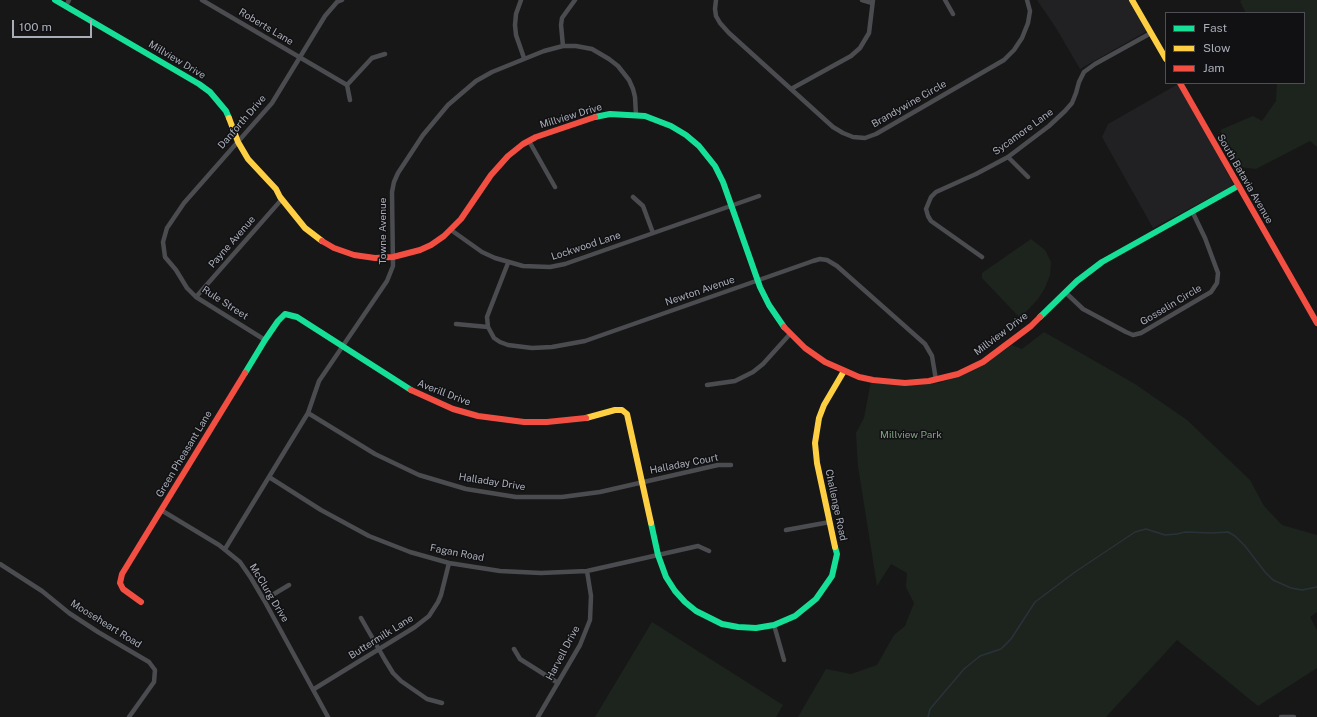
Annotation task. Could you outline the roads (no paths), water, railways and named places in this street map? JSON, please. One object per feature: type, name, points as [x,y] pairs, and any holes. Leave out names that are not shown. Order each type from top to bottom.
[{"type":"street","name":"Millview Drive","points":[[55,0],[67,3],[210,92],[226,111],[238,142],[248,160],[271,183],[305,228],[334,248],[354,255],[364,257],[393,257],[420,250],[431,245],[451,230],[461,219],[499,165],[508,156],[529,141],[550,132],[599,116],[618,114],[636,115],[654,119],[671,126],[686,135],[699,146],[715,166],[723,182],[758,280],[769,305],[779,321],[790,334],[814,355],[844,371],[859,377],[889,382],[911,383],[936,380],[964,371],[992,356],[1031,326],[1077,281],[1102,262],[1238,186]]},
{"type":"street","name":"Roberts Lane","points":[[202,0],[347,85]]},
{"type":"street","name":"Danforth Drive","points":[[165,257],[163,242],[167,228],[184,203],[272,103],[325,16],[337,2],[342,0]]},
{"type":"street","points":[[521,0],[514,25],[524,58]]},
{"type":"street","points":[[563,46],[561,26],[562,18],[575,0]]},
{"type":"street","name":"Brandywine Circle","points":[[716,0],[715,9],[720,23],[729,33],[833,127],[853,138],[865,138],[876,134],[1004,60],[1014,50],[1022,38],[1028,23],[1030,11],[1027,0]]},
{"type":"street","points":[[791,89],[851,56],[860,48],[869,33],[872,1],[862,0]]},
{"type":"street","points":[[945,0],[953,14]]},
{"type":"street","points":[[1132,0],[1165,57]]},
{"type":"street","name":"Sycamore Lane","points":[[982,257],[931,221],[926,209],[931,197],[936,192],[976,174],[1008,157],[1049,126],[1065,111],[1072,103],[1084,72],[1095,64],[1151,33]]},
{"type":"street","name":"Towne Avenue","points":[[225,549],[308,413],[319,381],[387,281],[393,266],[392,192],[398,172],[436,118],[452,101],[476,81],[492,72],[544,51],[563,46],[576,46],[592,49],[618,66],[629,80],[633,89],[636,115]]},
{"type":"street","points":[[350,100],[347,85],[372,58],[386,54]]},
{"type":"street","name":"South Batavia Avenue","points":[[1181,84],[1317,323]]},
{"type":"street","points":[[529,141],[555,187]]},
{"type":"street","points":[[1008,157],[1028,177]]},
{"type":"street","name":"Lockwood Lane","points":[[451,230],[482,252],[508,263],[537,268],[565,264],[759,196]]},
{"type":"street","points":[[633,197],[643,206],[653,233]]},
{"type":"street","name":"Payne Avenue","points":[[196,297],[282,199]]},
{"type":"street","name":"Gosselin Circle","points":[[1065,292],[1083,308],[1133,335],[1141,333],[1211,292],[1217,283],[1218,273],[1205,238],[1192,211]]},
{"type":"street","name":"Rule Street","points":[[165,257],[176,270],[187,288],[196,297],[265,340]]},
{"type":"street","name":"Newton Avenue","points":[[488,327],[494,338],[508,345],[532,348],[569,345],[820,259],[832,263],[925,344],[932,356],[936,380]]},
{"type":"street","points":[[456,324],[488,327],[487,317],[508,263]]},
{"type":"street","name":"Averill Drive","points":[[285,314],[297,317],[408,389],[454,409],[478,416],[524,422],[547,422],[596,416],[616,410]]},
{"type":"street","name":"Green Pheasant Lane","points":[[141,602],[123,589],[120,579],[265,340],[278,321],[285,314]]},
{"type":"street","points":[[707,385],[735,381],[753,372],[763,364],[790,334]]},
{"type":"street","name":"Challenge Road","points":[[616,410],[622,410],[627,414],[658,555],[666,577],[675,592],[696,611],[722,624],[756,628],[774,625],[794,616],[816,599],[832,576],[837,554],[817,463],[815,443],[819,418],[824,405],[844,371]]},
{"type":"street","name":"Halladay Drive","points":[[308,413],[375,454],[419,475],[466,489],[516,497],[562,497],[600,492],[642,482]]},
{"type":"street","name":"Halladay Court","points":[[642,482],[718,465],[730,465]]},
{"type":"street","name":"Fagan Road","points":[[269,477],[321,510],[369,536],[410,552],[449,563],[500,571],[541,573],[587,571],[698,546],[710,551]]},
{"type":"street","name":"McClurg Drive","points":[[162,510],[225,549],[240,562],[252,578],[328,717]]},
{"type":"street","points":[[786,530],[830,522]]},
{"type":"street","name":"Buttermilk Lane","points":[[314,689],[415,627],[429,616],[441,595],[449,563]]},
{"type":"street","name":"Mooseheart Road","points":[[0,564],[42,591],[70,613],[98,632],[149,662],[155,670],[154,682],[129,717]]},
{"type":"street","name":"Harvell Drive","points":[[538,717],[580,645],[590,620],[591,596],[587,571]]},
{"type":"street","points":[[264,600],[289,585]]},
{"type":"street","points":[[361,618],[394,673],[401,681],[427,699],[442,703]]},
{"type":"street","points":[[774,625],[784,660]]},
{"type":"street","points":[[514,649],[520,659],[558,682]]},
{"type":"street","points":[[1281,717],[1294,717]]},
{"type":"waterway","points":[[928,717],[930,709],[964,669],[980,656],[1001,649],[1011,639],[1035,602],[1075,572],[1135,532],[1146,529],[1165,535],[1185,532],[1228,532],[1235,536],[1245,546],[1273,580],[1291,588],[1302,590],[1317,587]]},
{"type":"park label","name":"Millview Park","points":[[911,435]]}]
